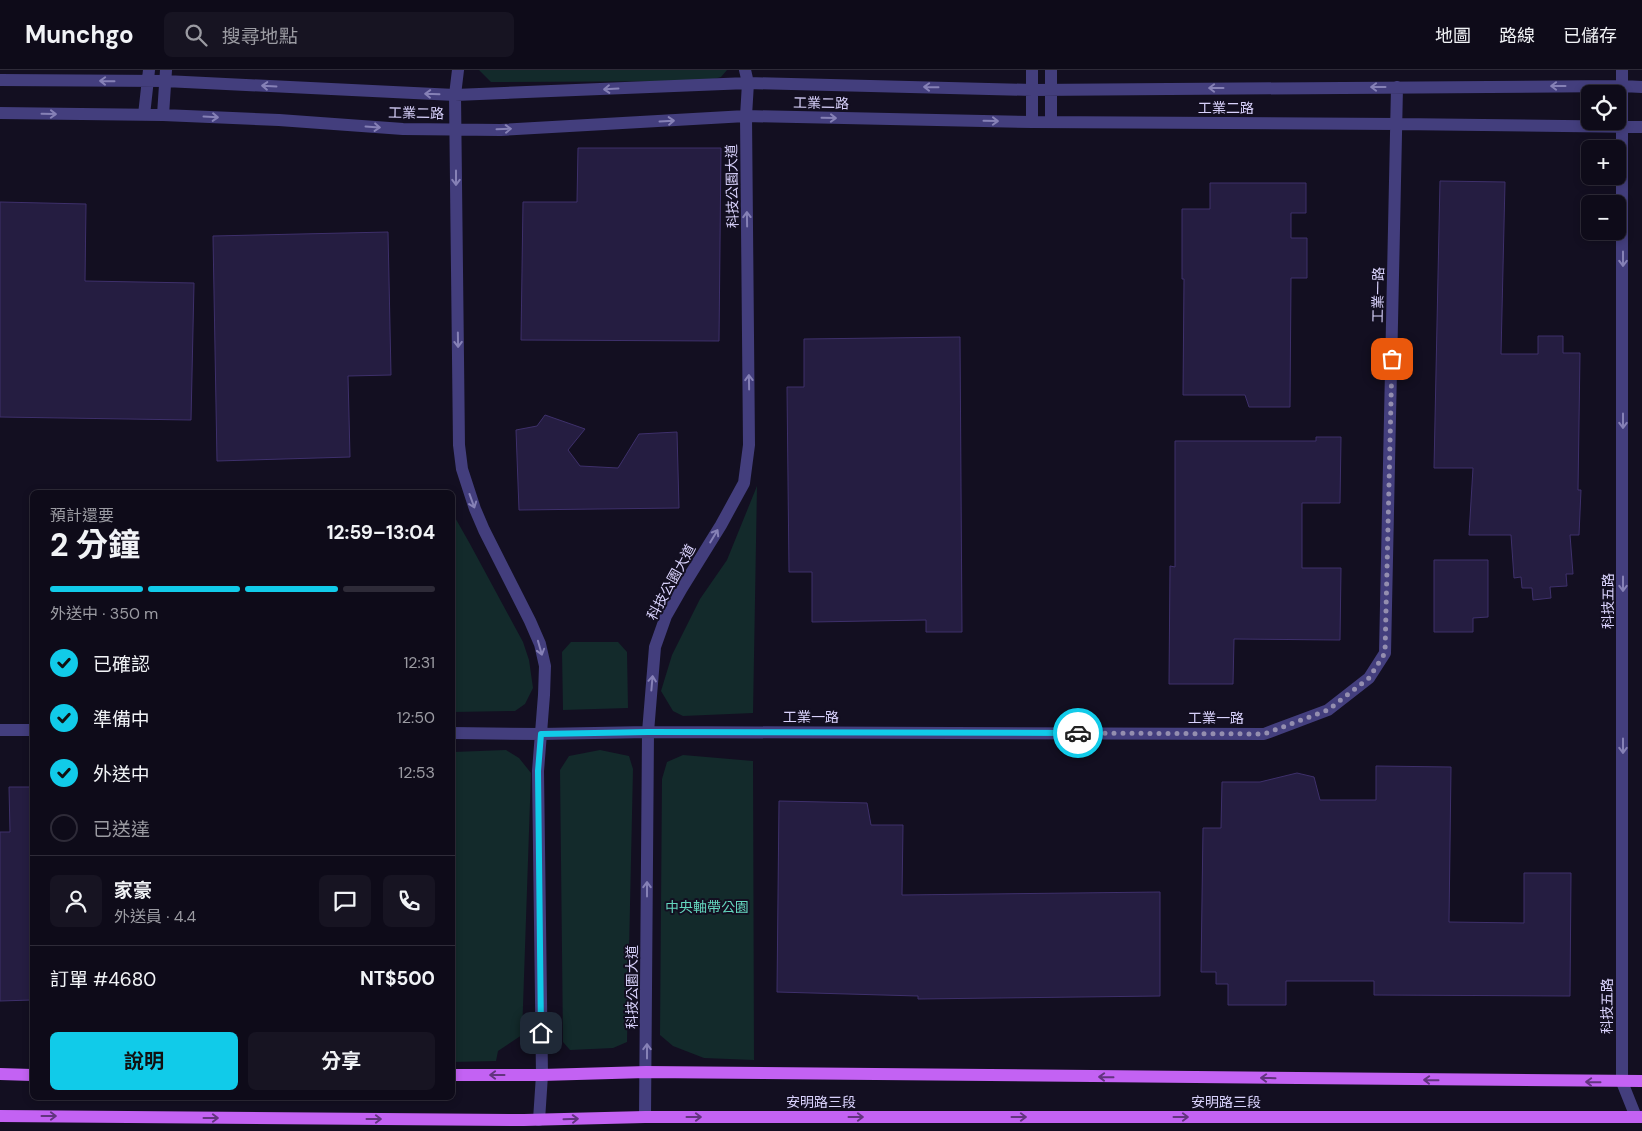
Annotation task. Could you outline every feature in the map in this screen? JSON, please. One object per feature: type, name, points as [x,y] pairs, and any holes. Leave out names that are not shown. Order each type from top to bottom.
[{"type":"main road","name":"安明路三段","points":[[455,1075],[646,1072],[1642,1081]]},
{"type":"main road","points":[[0,1074],[30,1074]]},
{"type":"main road","name":"安明路三段","points":[[0,1116],[539,1120],[645,1117],[1640,1113]]},
{"type":"street","points":[[458,70],[455,95],[459,445],[462,469],[484,530],[530,620],[540,644],[545,666],[538,771],[542,1075],[539,1120]]},
{"type":"street","points":[[1032,70],[1032,122]]},
{"type":"street","points":[[1051,122],[1052,70]]},
{"type":"street","name":"科技五路","points":[[1622,70],[1622,85]]},
{"type":"street","points":[[144,115],[149,76]]},
{"type":"street","points":[[163,115],[166,76]]},
{"type":"street","name":"工業二路","points":[[0,80],[166,76],[455,95],[746,76],[1032,90],[1581,86]]},
{"type":"street","name":"科技公園大道","points":[[645,1117],[648,732],[655,647],[666,616],[744,484],[750,445],[746,76]]},
{"type":"street","name":"工業二路","points":[[1626,86],[1642,88]]},
{"type":"street","name":"工業一路","points":[[455,734],[648,732],[1264,734],[1328,710],[1369,678],[1385,653],[1398,124],[1397,87]]},
{"type":"street","name":"工業二路","points":[[0,113],[163,115],[280,120],[403,129],[501,130],[746,116],[1032,122],[1581,126]]},
{"type":"street","name":"工業二路","points":[[1626,126],[1642,127]]},
{"type":"street","name":"科技五路","points":[[1623,130],[1622,1082],[1640,1113]]},
{"type":"street","points":[[0,730],[30,730]]},
{"type":"green space","points":[[479,70],[727,70],[721,77],[707,81],[491,82]]},
{"type":"green space","points":[[757,486],[753,713],[683,716],[673,711],[661,691],[672,655],[700,599],[727,560]]},
{"type":"green space","points":[[455,518],[523,642],[529,660],[533,688],[525,704],[515,711],[455,712]]},
{"type":"green space","points":[[571,642],[618,642],[627,652],[628,708],[563,710],[562,652]]},
{"type":"green space","points":[[506,750],[519,758],[531,773],[522,1035],[498,1051],[496,1061],[455,1062],[455,752]]},
{"type":"green space","name":"中央軸帶公園","points":[[600,750],[629,756],[633,769],[627,1042],[613,1048],[570,1050],[563,1042],[560,770],[569,756]]},
{"type":"green space","name":"中央軸帶公園","points":[[683,755],[753,761],[754,1060],[704,1058],[673,1046],[660,1035],[662,779],[667,762]]},
{"type":"building","points":[[578,148],[721,148],[719,341],[521,340],[523,202],[577,202]]},
{"type":"building","points":[[1440,181],[1505,182],[1501,354],[1538,354],[1538,336],[1563,336],[1563,353],[1580,353],[1578,490],[1581,490],[1579,535],[1570,535],[1573,574],[1566,574],[1567,586],[1550,587],[1551,598],[1533,600],[1532,588],[1522,588],[1521,577],[1514,578],[1511,535],[1469,535],[1473,468],[1434,468]]},
{"type":"building","points":[[1210,183],[1306,183],[1306,213],[1291,213],[1291,238],[1307,238],[1307,278],[1291,278],[1290,407],[1249,407],[1245,395],[1183,395],[1184,279],[1182,279],[1182,209],[1210,209]]},
{"type":"building","points":[[0,202],[86,204],[85,281],[194,283],[191,420],[0,417]]},
{"type":"building","points":[[388,232],[391,375],[348,376],[350,457],[217,461],[213,236]]},
{"type":"building","points":[[960,337],[962,632],[926,632],[926,620],[812,622],[812,572],[789,572],[787,387],[804,387],[804,339]]},
{"type":"building","points":[[545,415],[585,429],[568,450],[580,466],[618,468],[639,434],[677,432],[679,508],[519,510],[516,430],[537,426]]},
{"type":"building","points":[[1316,437],[1341,437],[1340,503],[1302,503],[1302,568],[1341,568],[1340,640],[1234,639],[1233,684],[1169,684],[1170,566],[1175,567],[1175,441],[1316,441]]},
{"type":"building","points":[[1434,560],[1488,560],[1488,617],[1473,618],[1473,632],[1434,632]]},
{"type":"building","points":[[1376,766],[1451,767],[1449,922],[1524,923],[1524,873],[1571,873],[1570,996],[1374,995],[1374,981],[1286,981],[1286,1005],[1228,1005],[1228,984],[1216,984],[1216,972],[1201,972],[1203,828],[1221,828],[1222,782],[1260,782],[1297,773],[1314,777],[1320,800],[1376,800]]},
{"type":"building","points":[[9,787],[30,787],[30,1000],[0,1001],[0,832],[10,832]]},
{"type":"building","points":[[779,801],[867,803],[871,825],[903,825],[902,895],[1160,892],[1160,996],[918,999],[918,996],[777,992]]},
{"type":"way so far","points":[[1078,733],[1264,734],[1328,710],[1369,678],[1385,653],[1392,359]]},
{"type":"route","points":[[541,1033],[538,771],[541,734],[648,732],[1078,733]]}]
